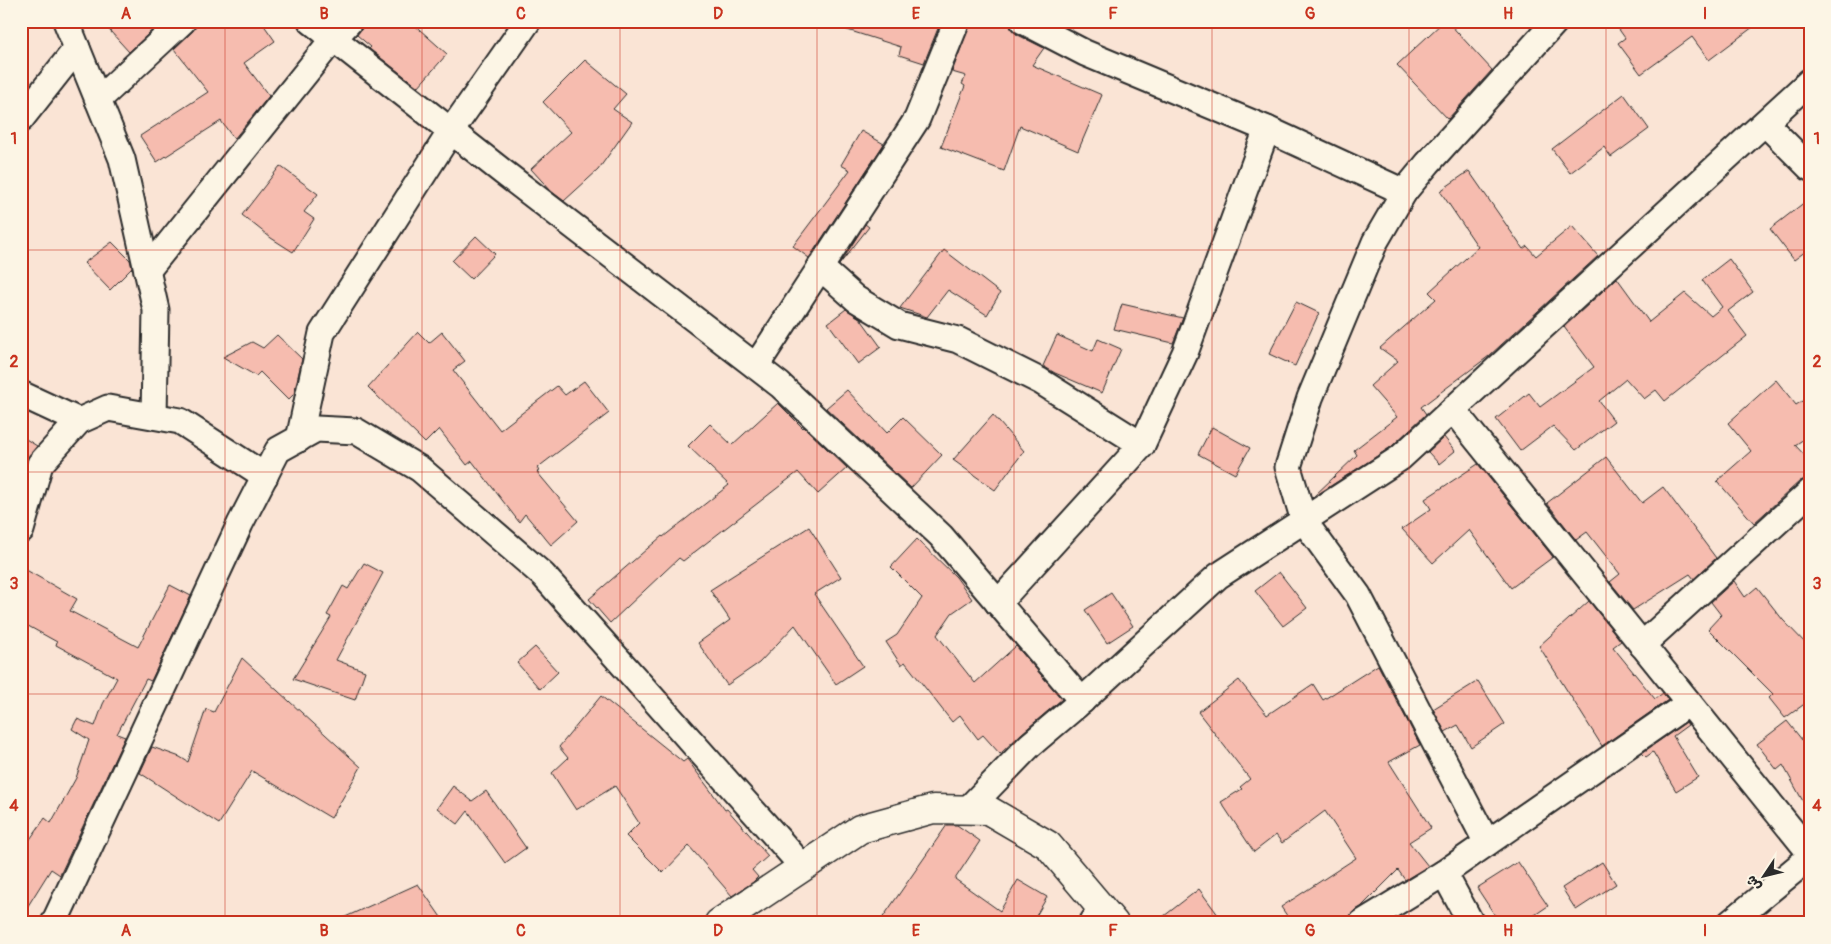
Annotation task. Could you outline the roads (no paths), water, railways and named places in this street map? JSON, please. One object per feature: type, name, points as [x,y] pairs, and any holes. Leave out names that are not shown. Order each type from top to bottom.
[{"type":"street","points":[[66,21],[122,159],[156,310],[154,416]]},
{"type":"street","points":[[98,100],[182,21]]},
{"type":"street","points":[[311,21],[342,30],[451,131],[780,384],[941,536],[1082,701]]},
{"type":"street","points":[[299,439],[322,332],[451,131],[528,21]]},
{"type":"street","points":[[756,366],[917,118],[957,21]]},
{"type":"street","points":[[1022,21],[1084,53],[1267,129],[1404,192]]},
{"type":"street","points":[[1487,843],[1358,595],[1304,521],[1288,467],[1310,398],[1375,242],[1404,192],[1556,21]]},
{"type":"street","points":[[147,271],[342,30]]},
{"type":"street","points":[[21,119],[77,48]]},
{"type":"street","points":[[967,810],[1030,745],[1082,701],[1218,576],[1400,458],[1810,81]]},
{"type":"street","points":[[1765,123],[1810,168]]},
{"type":"street","points":[[998,603],[1142,445],[1185,353],[1267,129]]},
{"type":"street","points":[[820,267],[856,299],[899,325],[958,340],[1040,381],[1142,445]]},
{"type":"street","points":[[21,394],[79,421]]},
{"type":"street","points":[[21,530],[40,464],[79,421],[108,408],[180,421],[265,476]]},
{"type":"street","points":[[1453,410],[1810,853]]},
{"type":"street","points":[[54,923],[240,524],[278,450],[316,429],[356,431],[420,469],[543,575],[803,866]]},
{"type":"street","points":[[1642,645],[1810,492]]},
{"type":"street","points":[[1362,923],[1444,874],[1689,704]]},
{"type":"street","points":[[719,923],[860,829],[933,809],[988,810],[1048,845],[1103,918]]},
{"type":"street","points":[[1730,923],[1810,857]]},
{"type":"street","points":[[1444,874],[1472,923]]}]
